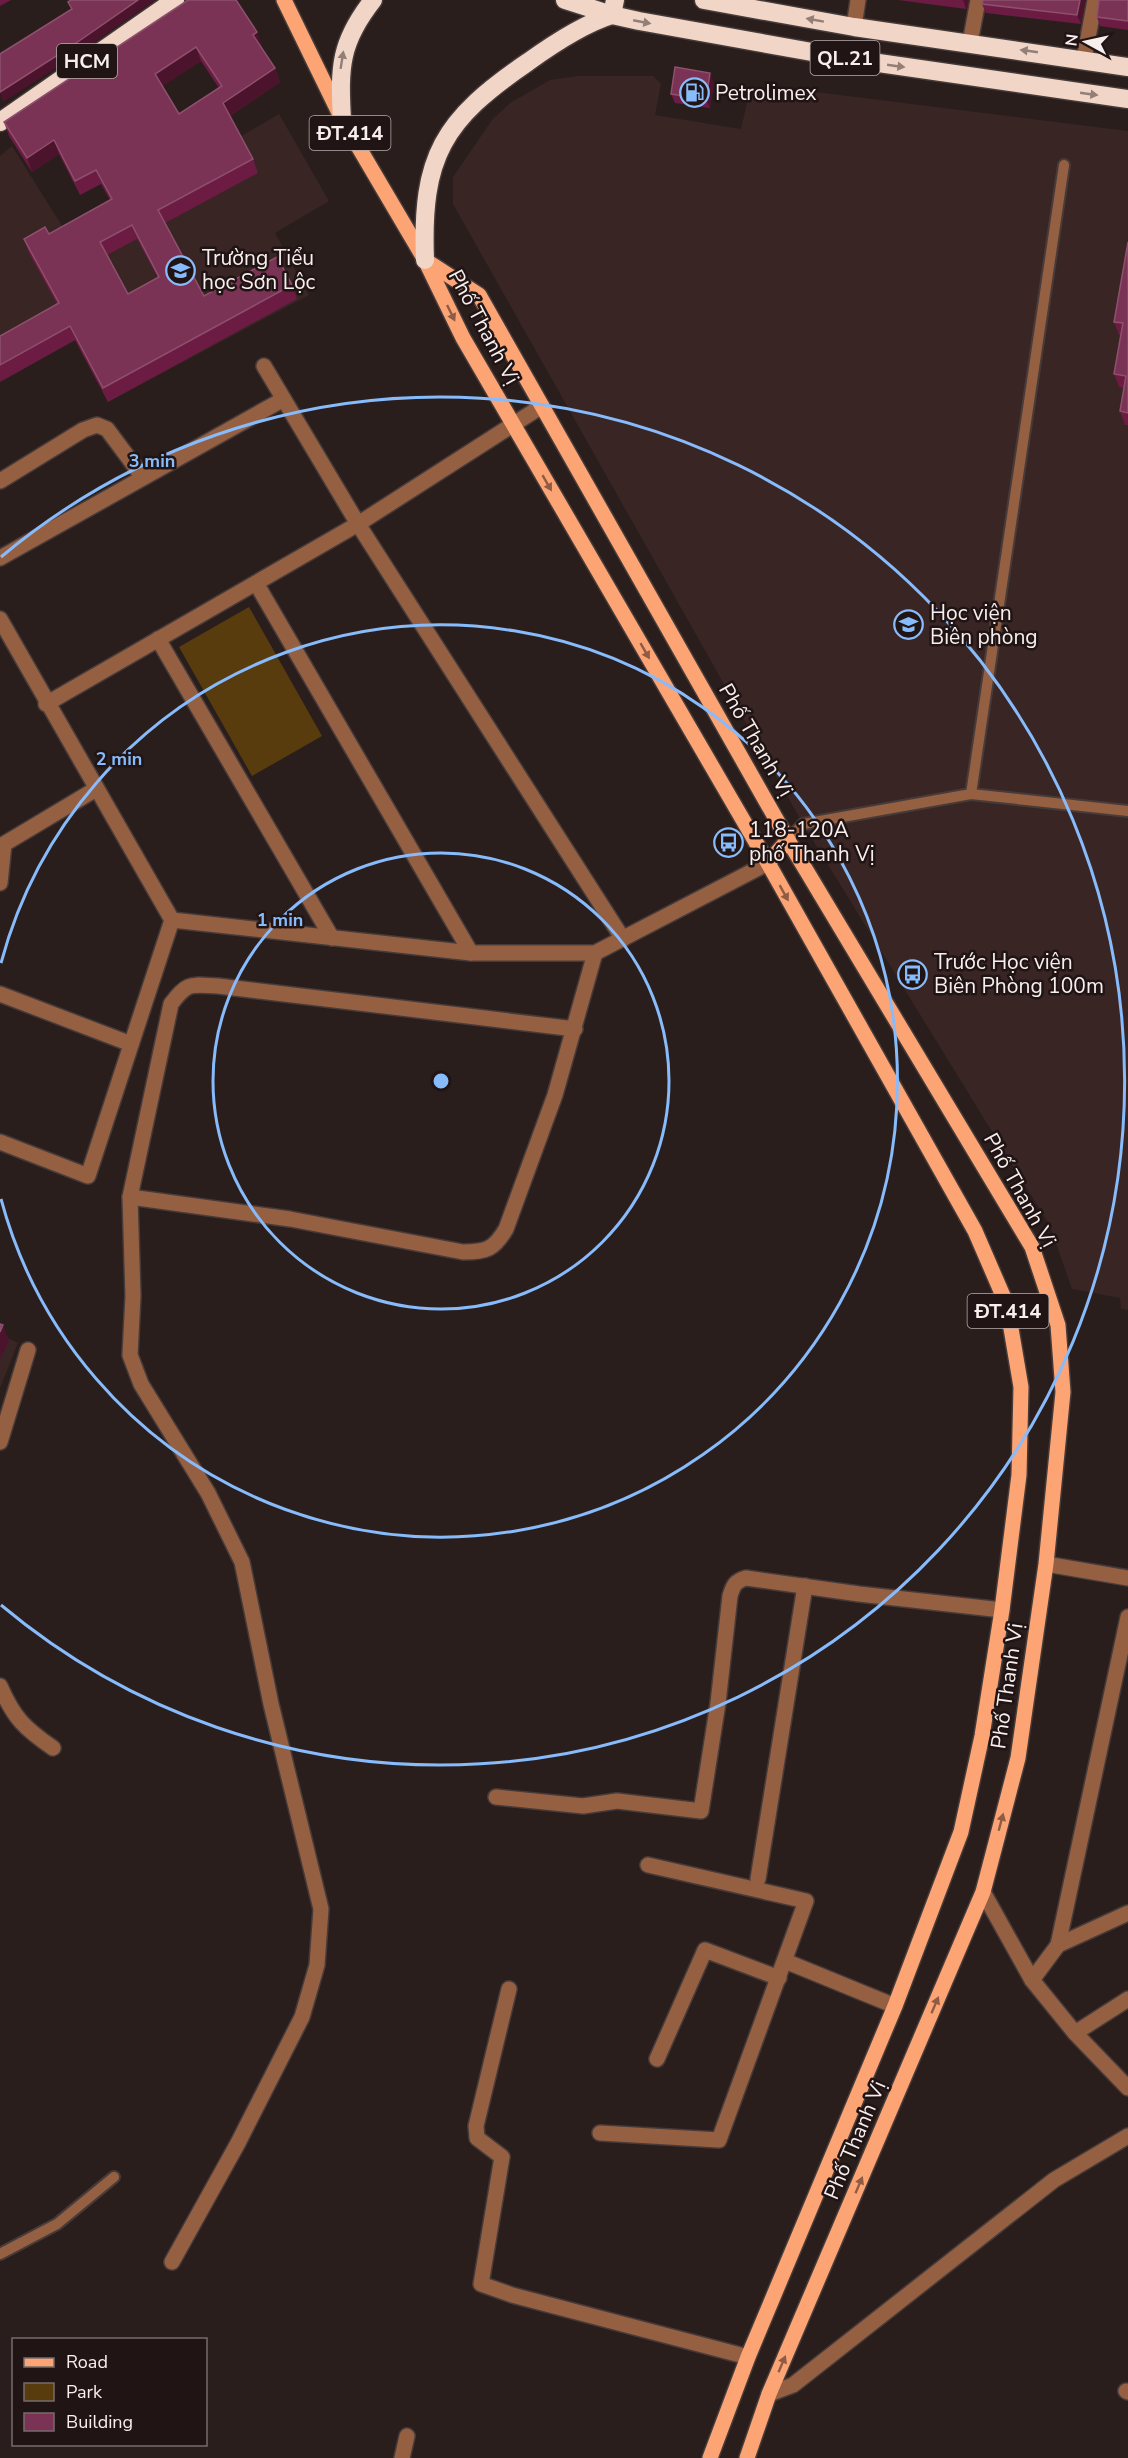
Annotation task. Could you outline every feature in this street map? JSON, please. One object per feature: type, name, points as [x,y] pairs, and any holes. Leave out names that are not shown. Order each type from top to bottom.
[{"type":"highway","name":"HCM","points":[[0,122],[175,0]]},
{"type":"highway","points":[[342,118],[339,80],[344,51],[359,18],[373,0]]},
{"type":"highway","name":"QL.21","points":[[565,0],[614,8],[851,59],[1128,99]]},
{"type":"highway","name":"QL.21","points":[[704,0],[854,27],[1128,67]]},
{"type":"highway","points":[[425,260],[423,217],[431,173],[444,137],[462,114],[489,88],[548,48],[601,19],[614,8]]},
{"type":"main road","name":"Phố Thanh Vị","points":[[284,0],[342,118],[425,260],[463,338],[768,863],[975,1231],[1006,1305],[1021,1387],[1019,1475],[1002,1610],[982,1736],[961,1832],[895,2006],[748,2357],[710,2458]]},
{"type":"main road","name":"Phố Thanh Vị","points":[[425,260],[478,295],[788,840],[1032,1247],[1058,1325],[1063,1392],[1046,1564],[1018,1758],[983,1892],[769,2394],[747,2458]]},
{"type":"main road","points":[[768,863],[788,840]]},
{"type":"street","points":[[854,27],[858,0]]},
{"type":"street","points":[[970,43],[978,0]]},
{"type":"street","points":[[1084,60],[1095,0]]},
{"type":"street","points":[[264,366],[282,400],[358,524],[623,939]]},
{"type":"street","points":[[0,558],[142,476],[282,400]]},
{"type":"street","points":[[46,704],[358,524],[542,406]]},
{"type":"street","points":[[0,481],[83,430],[97,425],[107,429],[142,476]]},
{"type":"street","points":[[256,583],[471,953]]},
{"type":"street","points":[[0,619],[46,704],[172,920],[88,1176],[0,1142]]},
{"type":"street","points":[[158,639],[332,938]]},
{"type":"street","points":[[0,883],[4,844],[96,789]]},
{"type":"street","points":[[172,920],[471,953],[595,953],[768,863]]},
{"type":"street","points":[[130,1197],[290,1219],[463,1252],[481,1252],[496,1245],[506,1229],[535,1156],[575,1029],[595,953]]},
{"type":"street","points":[[172,2262],[238,2143],[302,2017],[317,1965],[321,1909],[271,1704],[242,1562],[208,1493],[141,1384],[130,1355],[133,1296],[130,1197],[171,1004],[183,988],[194,985],[218,986],[575,1029]]},
{"type":"street","points":[[0,994],[131,1044]]},
{"type":"street","points":[[0,1442],[28,1350]]},
{"type":"street","points":[[1046,1564],[1128,1578]]},
{"type":"street","points":[[496,1797],[583,1806],[617,1801],[701,1811],[718,1702],[730,1596],[733,1585],[746,1578],[1002,1610]]},
{"type":"street","points":[[758,1879],[805,1586]]},
{"type":"street","points":[[1032,1980],[1058,1945],[1128,1617]]},
{"type":"street","points":[[0,1686],[9,1707],[26,1730],[53,1748]]},
{"type":"street","points":[[600,2133],[719,2140],[806,1901],[648,1865]]},
{"type":"street","points":[[983,1892],[1032,1980],[1075,2033],[1128,2088]]},
{"type":"street","points":[[1058,1945],[1128,1913]]},
{"type":"street","points":[[657,2059],[705,1950],[779,1978]]},
{"type":"street","points":[[785,1961],[895,2006]]},
{"type":"street","points":[[508,1989],[476,2126],[477,2138],[502,2157],[482,2284],[512,2295],[748,2357]]},
{"type":"street","points":[[1075,2033],[1128,1999]]},
{"type":"street","points":[[769,2394],[793,2385],[1054,2180],[1128,2136]]},
{"type":"street","points":[[402,2458],[406,2436]]},
{"type":"lane","points":[[971,794],[1064,165]]},
{"type":"lane","points":[[788,840],[803,824],[971,794],[1128,811]]},
{"type":"lane","points":[[0,2254],[57,2224],[114,2178]]},
{"type":"shaded area","name":"Học viện Biên phòng","points":[[578,76],[653,76],[661,84],[655,115],[741,129],[748,98],[768,86],[1128,131],[1128,1310],[1121,1309],[1120,1298],[1072,1289],[1050,1226],[803,824],[453,204],[453,177],[492,120],[510,103],[550,80]]},
{"type":"shaded area","name":"Trường Tiểu học Sơn Lộc","points":[[279,114],[329,201],[275,233],[309,295],[108,402],[76,340],[0,382],[0,156],[12,146],[69,237]]},
{"type":"shaded area","points":[[0,1334],[18,1343],[0,1388]]},
{"type":"green space","points":[[249,607],[322,736],[252,776],[179,647]]},
{"type":"building","points":[[71,0],[138,0],[0,92],[0,54],[72,9],[68,2]]},
{"type":"building","points":[[188,0],[236,0],[257,32],[253,35],[275,68],[223,103],[253,159],[158,210],[204,296],[277,257],[292,285],[103,388],[70,326],[0,365],[0,336],[59,303],[24,239],[45,227],[49,234],[112,199],[96,170],[75,181],[54,140],[27,158],[4,122]],"holes":[[[196,47],[222,86],[179,114],[155,74]],[[132,225],[159,277],[128,294],[100,242]]]},
{"type":"building","points":[[983,0],[1080,0],[1077,15],[982,4]]},
{"type":"building","points":[[1099,0],[1128,0],[1128,21],[1097,17]]},
{"type":"building","points":[[675,67],[710,73],[706,99],[671,94]]},
{"type":"building","points":[[1128,242],[1128,413],[1120,411],[1126,376],[1114,374],[1123,323],[1114,322]]},
{"type":"place","name":"Petrolimex","points":[[694,93]]},
{"type":"place","name":"Trường Tiểu học Sơn Lộc","points":[[181,270]]},
{"type":"place","name":"Học viện Biên phòng","points":[[909,625]]},
{"type":"place","name":"118-120A phố Thanh Vị","points":[[728,842]]},
{"type":"place","name":"Trước Học viện Biên Phòng 100m","points":[[913,974]]}]
